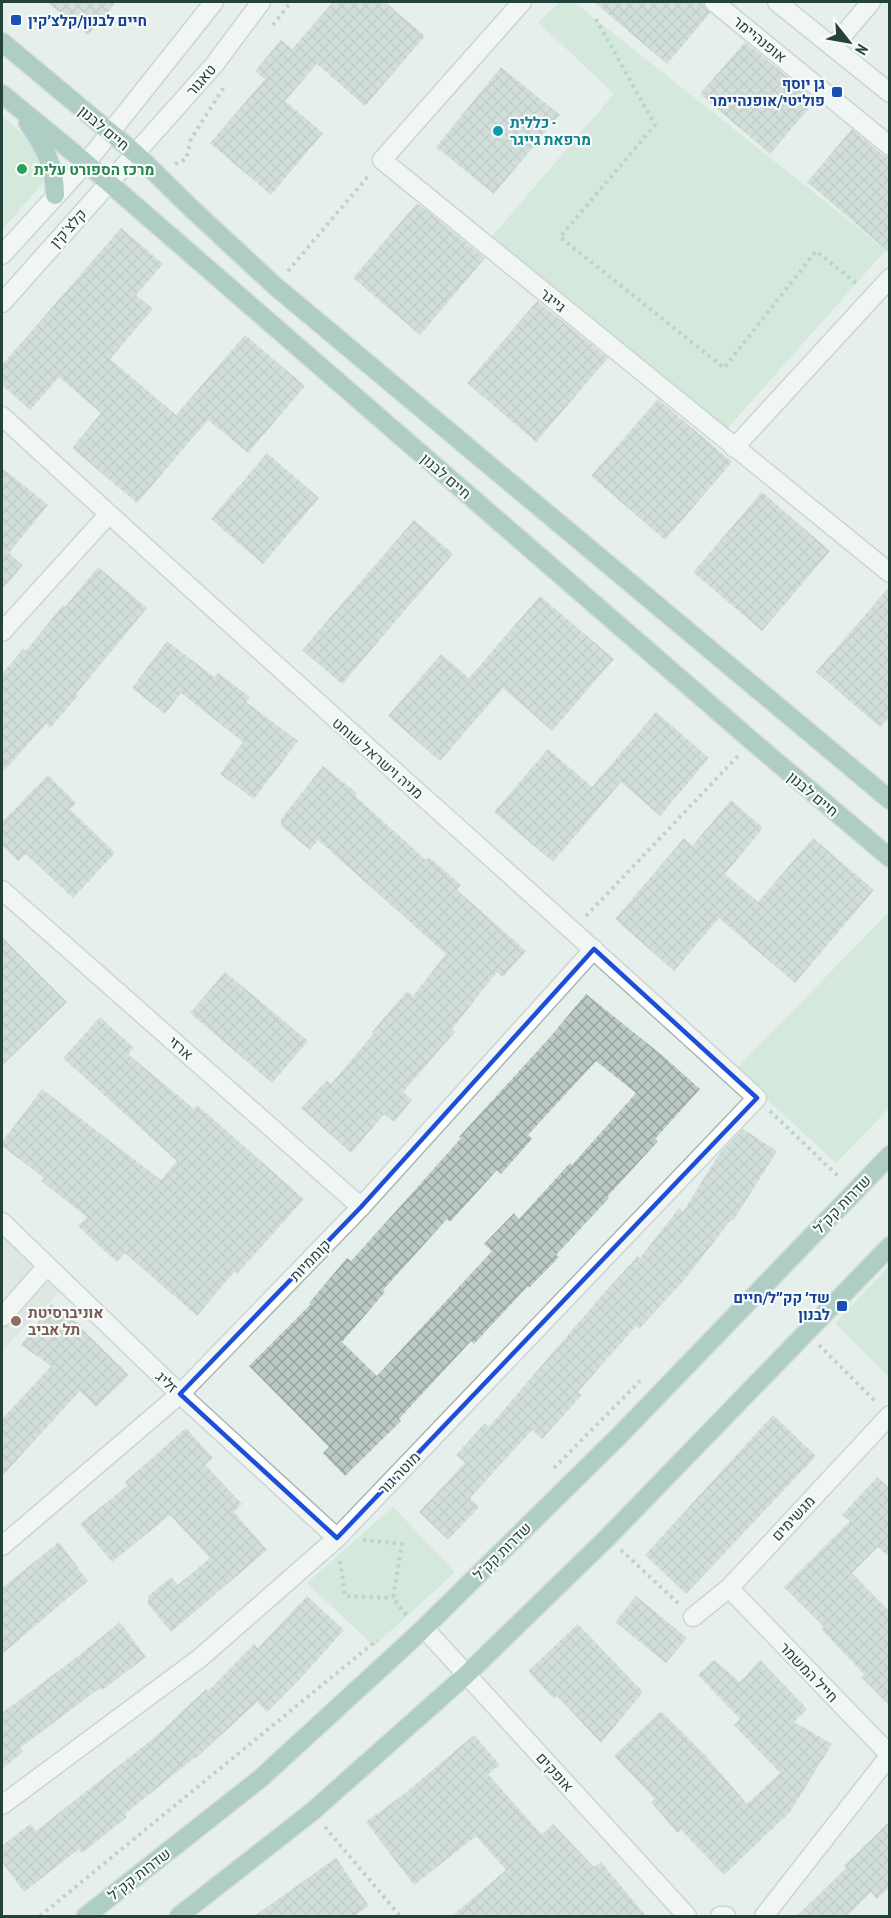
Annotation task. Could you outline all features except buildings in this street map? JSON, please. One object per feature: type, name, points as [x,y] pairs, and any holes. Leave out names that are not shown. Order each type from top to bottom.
[{"type":"main road","name":"חיים לבנון","points":[[2,42],[135,153],[275,286],[890,800]]},
{"type":"main road","name":"חיים לבנון","points":[[7,98],[86,162],[752,741],[890,858]]},
{"type":"main road","points":[[7,98],[42,144],[51,163],[55,180],[55,195]]},
{"type":"main road","name":"שדרות קק\"ל","points":[[86,1917],[261,1778],[424,1628],[619,1436],[847,1185],[890,1155]]},
{"type":"main road","points":[[179,1917],[313,1811],[466,1675],[608,1538],[890,1246]]},
{"type":"street","points":[[2,255],[111,133],[214,2]]},
{"type":"street","name":"טאגור","points":[[135,153],[214,65],[261,2]]},
{"type":"street","points":[[382,160],[522,2]]},
{"type":"street","name":"אופנהיימר","points":[[714,2],[890,146]]},
{"type":"street","points":[[777,2],[890,93]]},
{"type":"street","points":[[833,47],[871,2]]},
{"type":"street","name":"קלצ'קין","points":[[2,303],[135,153]]},
{"type":"street","name":"גייגר","points":[[382,160],[890,573]]},
{"type":"street","points":[[734,448],[890,278]]},
{"type":"street","name":"מניה וישראל שוחט","points":[[2,416],[108,515],[335,720],[574,930],[757,1098]]},
{"type":"street","points":[[2,632],[108,515]]},
{"type":"street","name":"ארזי","points":[[2,890],[361,1207]]},
{"type":"street","name":"קוממיות","points":[[2,1546],[180,1394],[361,1207],[594,949]]},
{"type":"street","name":"מוטה גור","points":[[2,1805],[200,1658],[337,1538],[757,1098]]},
{"type":"street","name":"זליג","points":[[2,1222],[180,1394],[337,1538]]},
{"type":"street","points":[[2,1317],[47,1266]]},
{"type":"street","name":"מגשימים","points":[[693,1617],[729,1588],[889,1415]]},
{"type":"street","name":"חייל המשמר","points":[[729,1588],[889,1755]]},
{"type":"street","name":"אופקים","points":[[424,1628],[687,1917]]},
{"type":"street","points":[[764,1917],[889,1755]]},
{"type":"street","points":[[720,1917],[726,1917]]},
{"type":"path","points":[[269,29],[291,2]]},
{"type":"path","points":[[596,19],[655,125],[560,237],[724,368],[816,251],[873,297]]},
{"type":"path","points":[[172,165],[186,159],[191,139],[226,85]]},
{"type":"path","points":[[275,286],[382,160]]},
{"type":"path","points":[[574,930],[752,741]]},
{"type":"path","points":[[757,1098],[847,1185]]},
{"type":"path","points":[[847,1185],[849,1171]]},
{"type":"path","points":[[832,1187],[847,1185]]},
{"type":"path","points":[[806,1332],[889,1415]]},
{"type":"path","points":[[549,1473],[641,1380]]},
{"type":"path","points":[[337,1538],[402,1544],[393,1598],[345,1596],[337,1538]]},
{"type":"path","points":[[608,1538],[693,1617]]},
{"type":"path","points":[[398,1623],[407,1616]]},
{"type":"path","points":[[40,1917],[380,1638]]},
{"type":"path","points":[[328,1830],[400,1917]]},
{"type":"highlighted area","points":[[594,949],[757,1098],[337,1538],[180,1394],[361,1207]]},
{"type":"shaded area","name":"אוניברסיטת תל אביב","points":[[2,1235],[60,1291],[2,1351]]},
{"type":"green space","points":[[560,2],[574,2],[886,250],[725,431],[489,240],[614,94],[538,22]]},
{"type":"green space","name":"מרכז הספורט עלית","points":[[2,116],[42,156],[44,182],[2,230]]},
{"type":"green space","points":[[889,912],[889,1108],[836,1163],[735,1070]]},
{"type":"green space","points":[[889,1266],[889,1377],[835,1323]]},
{"type":"green space","points":[[393,1507],[455,1572],[374,1646],[307,1583]]},
{"type":"place","name":"חיים לבנון/קלצ׳קין","points":[[16,20]]},
{"type":"place","name":"גן יוסף פוליטי/אופנהיימר","points":[[837,92]]},
{"type":"place","name":"כללית - מרפאת גייגר","points":[[498,131]]},
{"type":"place","name":"מרכז הספורט עלית","points":[[22,169]]},
{"type":"place","name":"שד׳ קק״ל/חיים לבנון","points":[[842,1306]]},
{"type":"place","name":"אוניברסיטת תל אביב","points":[[16,1321]]}]
